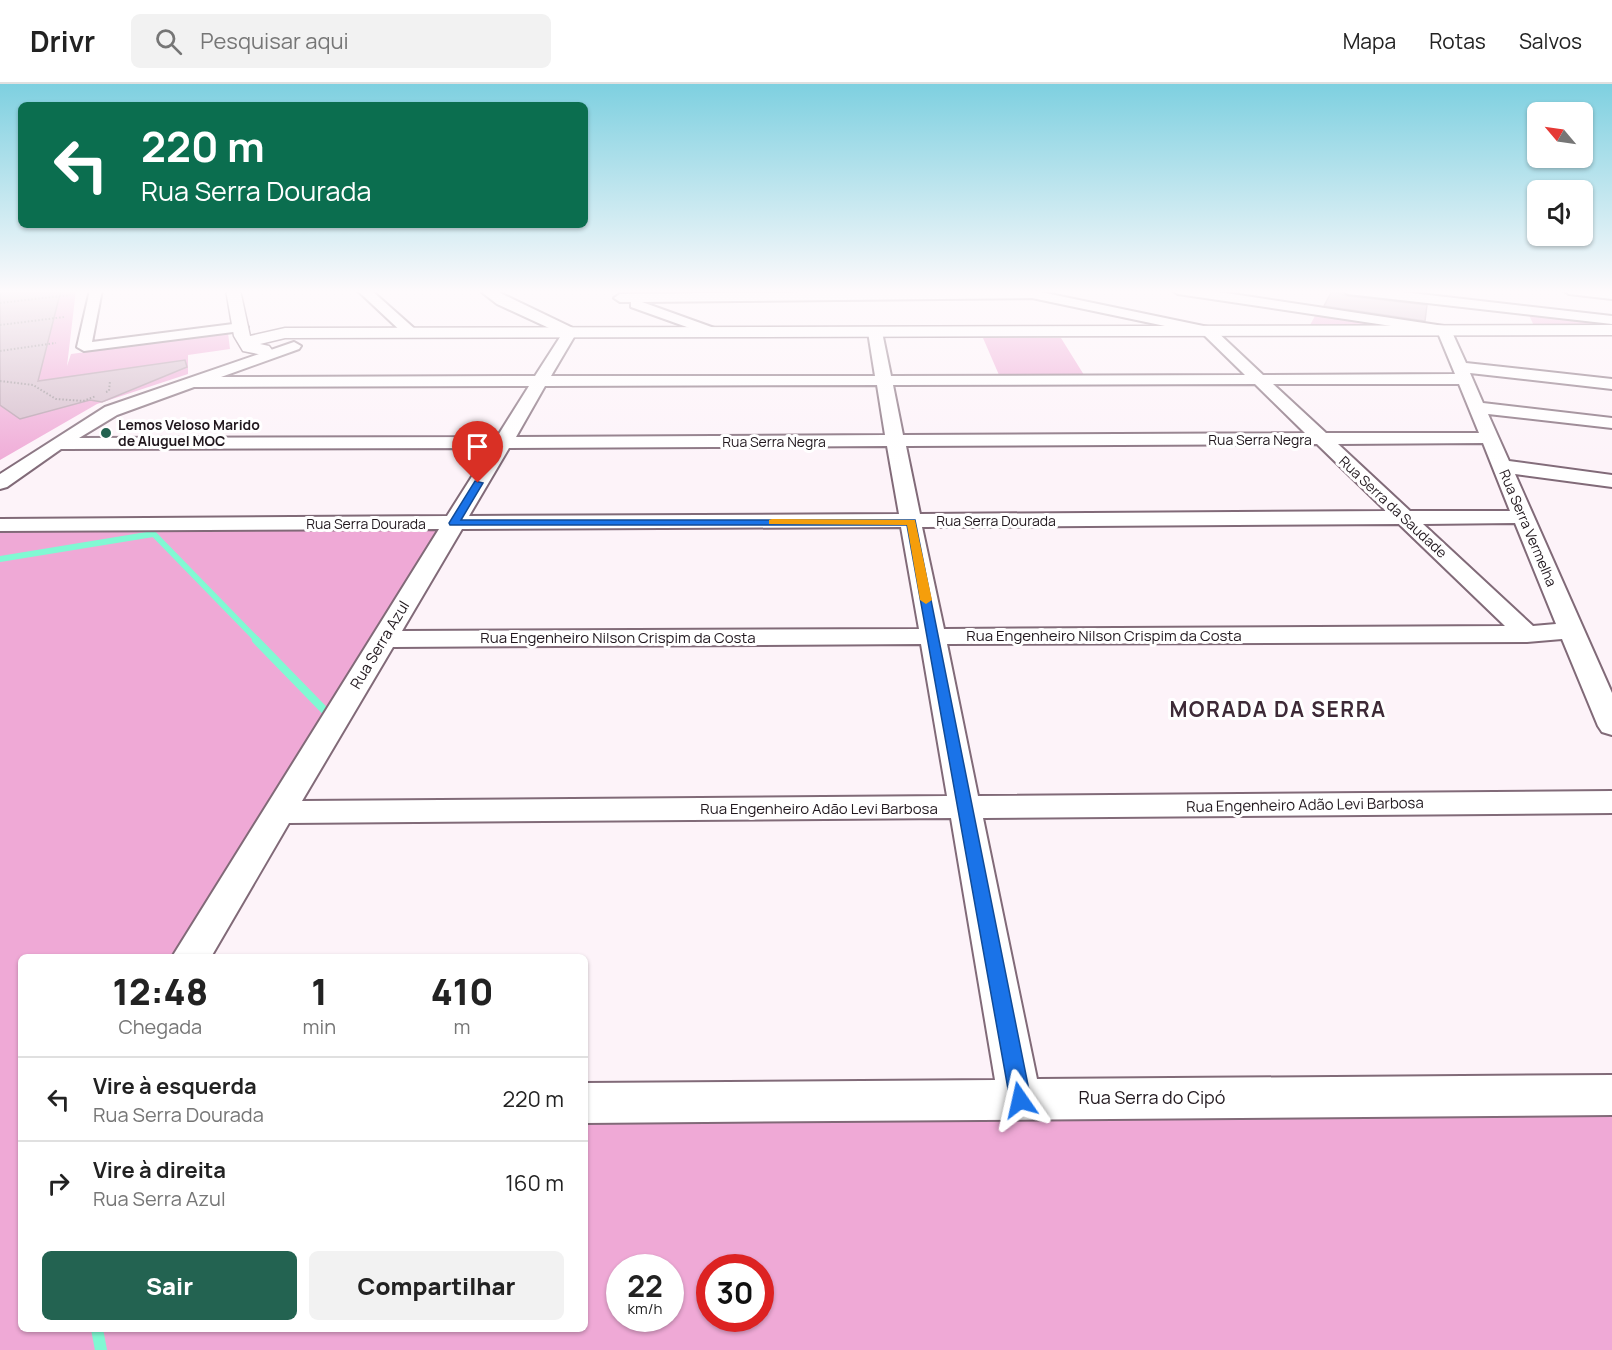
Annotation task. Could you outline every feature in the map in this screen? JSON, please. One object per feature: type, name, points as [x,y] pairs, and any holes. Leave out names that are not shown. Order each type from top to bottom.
[{"type":"street","points":[[195,382],[242,349]]},
{"type":"street","points":[[0,483],[111,411],[280,349]]},
{"type":"street","name":"Rua Serra Azul","points":[[193,954],[560,349]]},
{"type":"street","points":[[878,349],[1020,1100]]},
{"type":"street","name":"Rua Serra da Saudade","points":[[1227,349],[1527,634]]},
{"type":"street","name":"Rua Serra Vermelha","points":[[1452,349],[1612,726]]},
{"type":"street","points":[[195,382],[1259,380],[1462,373],[1612,384]]},
{"type":"street","points":[[1476,407],[1612,423]]},
{"type":"street","name":"Rua Serra Negra","points":[[58,444],[1489,438]]},
{"type":"street","points":[[1501,466],[1612,481]]},
{"type":"street","name":"Rua Serra Dourada","points":[[0,525],[1407,520],[1523,517]]},
{"type":"street","name":"Rua Engenheiro Nilson Crispim da Costa","points":[[384,639],[1527,634],[1572,631]]},
{"type":"street","name":"Rua Engenheiro Adão Levi Barbosa","points":[[279,812],[1612,802]]},
{"type":"street","name":"Rua Serra do Cipó","points":[[588,1103],[1612,1095]]},
{"type":"path","points":[[0,381],[33,385],[56,399],[83,401],[109,390],[110,381]]},
{"type":"path","points":[[40,396],[48,394]]},
{"type":"shaded area","points":[[0,349],[69,349],[67,366],[71,354],[108,349],[229,349],[188,355],[188,374],[97,404],[0,460]]},
{"type":"shaded area","points":[[988,349],[1068,349],[1084,375],[999,375]]},
{"type":"shaded area","points":[[454,523],[193,954],[18,954],[18,1332],[588,1332],[588,1103],[1612,1095],[1612,1350],[0,1350],[0,525]]},
{"type":"building","points":[[0,349],[46,349],[38,381],[185,360],[187,367],[102,402],[90,400],[20,419],[0,405]]},
{"type":"waterway","points":[[144,524],[258,641]]},
{"type":"waterway","points":[[0,559],[153,534]]},
{"type":"waterway","points":[[256,640],[331,717]]},
{"type":"waterway","points":[[98,1332],[101,1350]]},
{"type":"slow traffic","points":[[772,522],[911,522],[926,600]]},
{"type":"place","name":"Lemos Veloso Marido de Aluguel MOC","points":[[106,433]]},
{"type":"district","name":"MORADA DA SERRA","points":[[1278,710]]},
{"type":"route","points":[[478,483],[454,523],[911,522],[1020,1100]]}]
